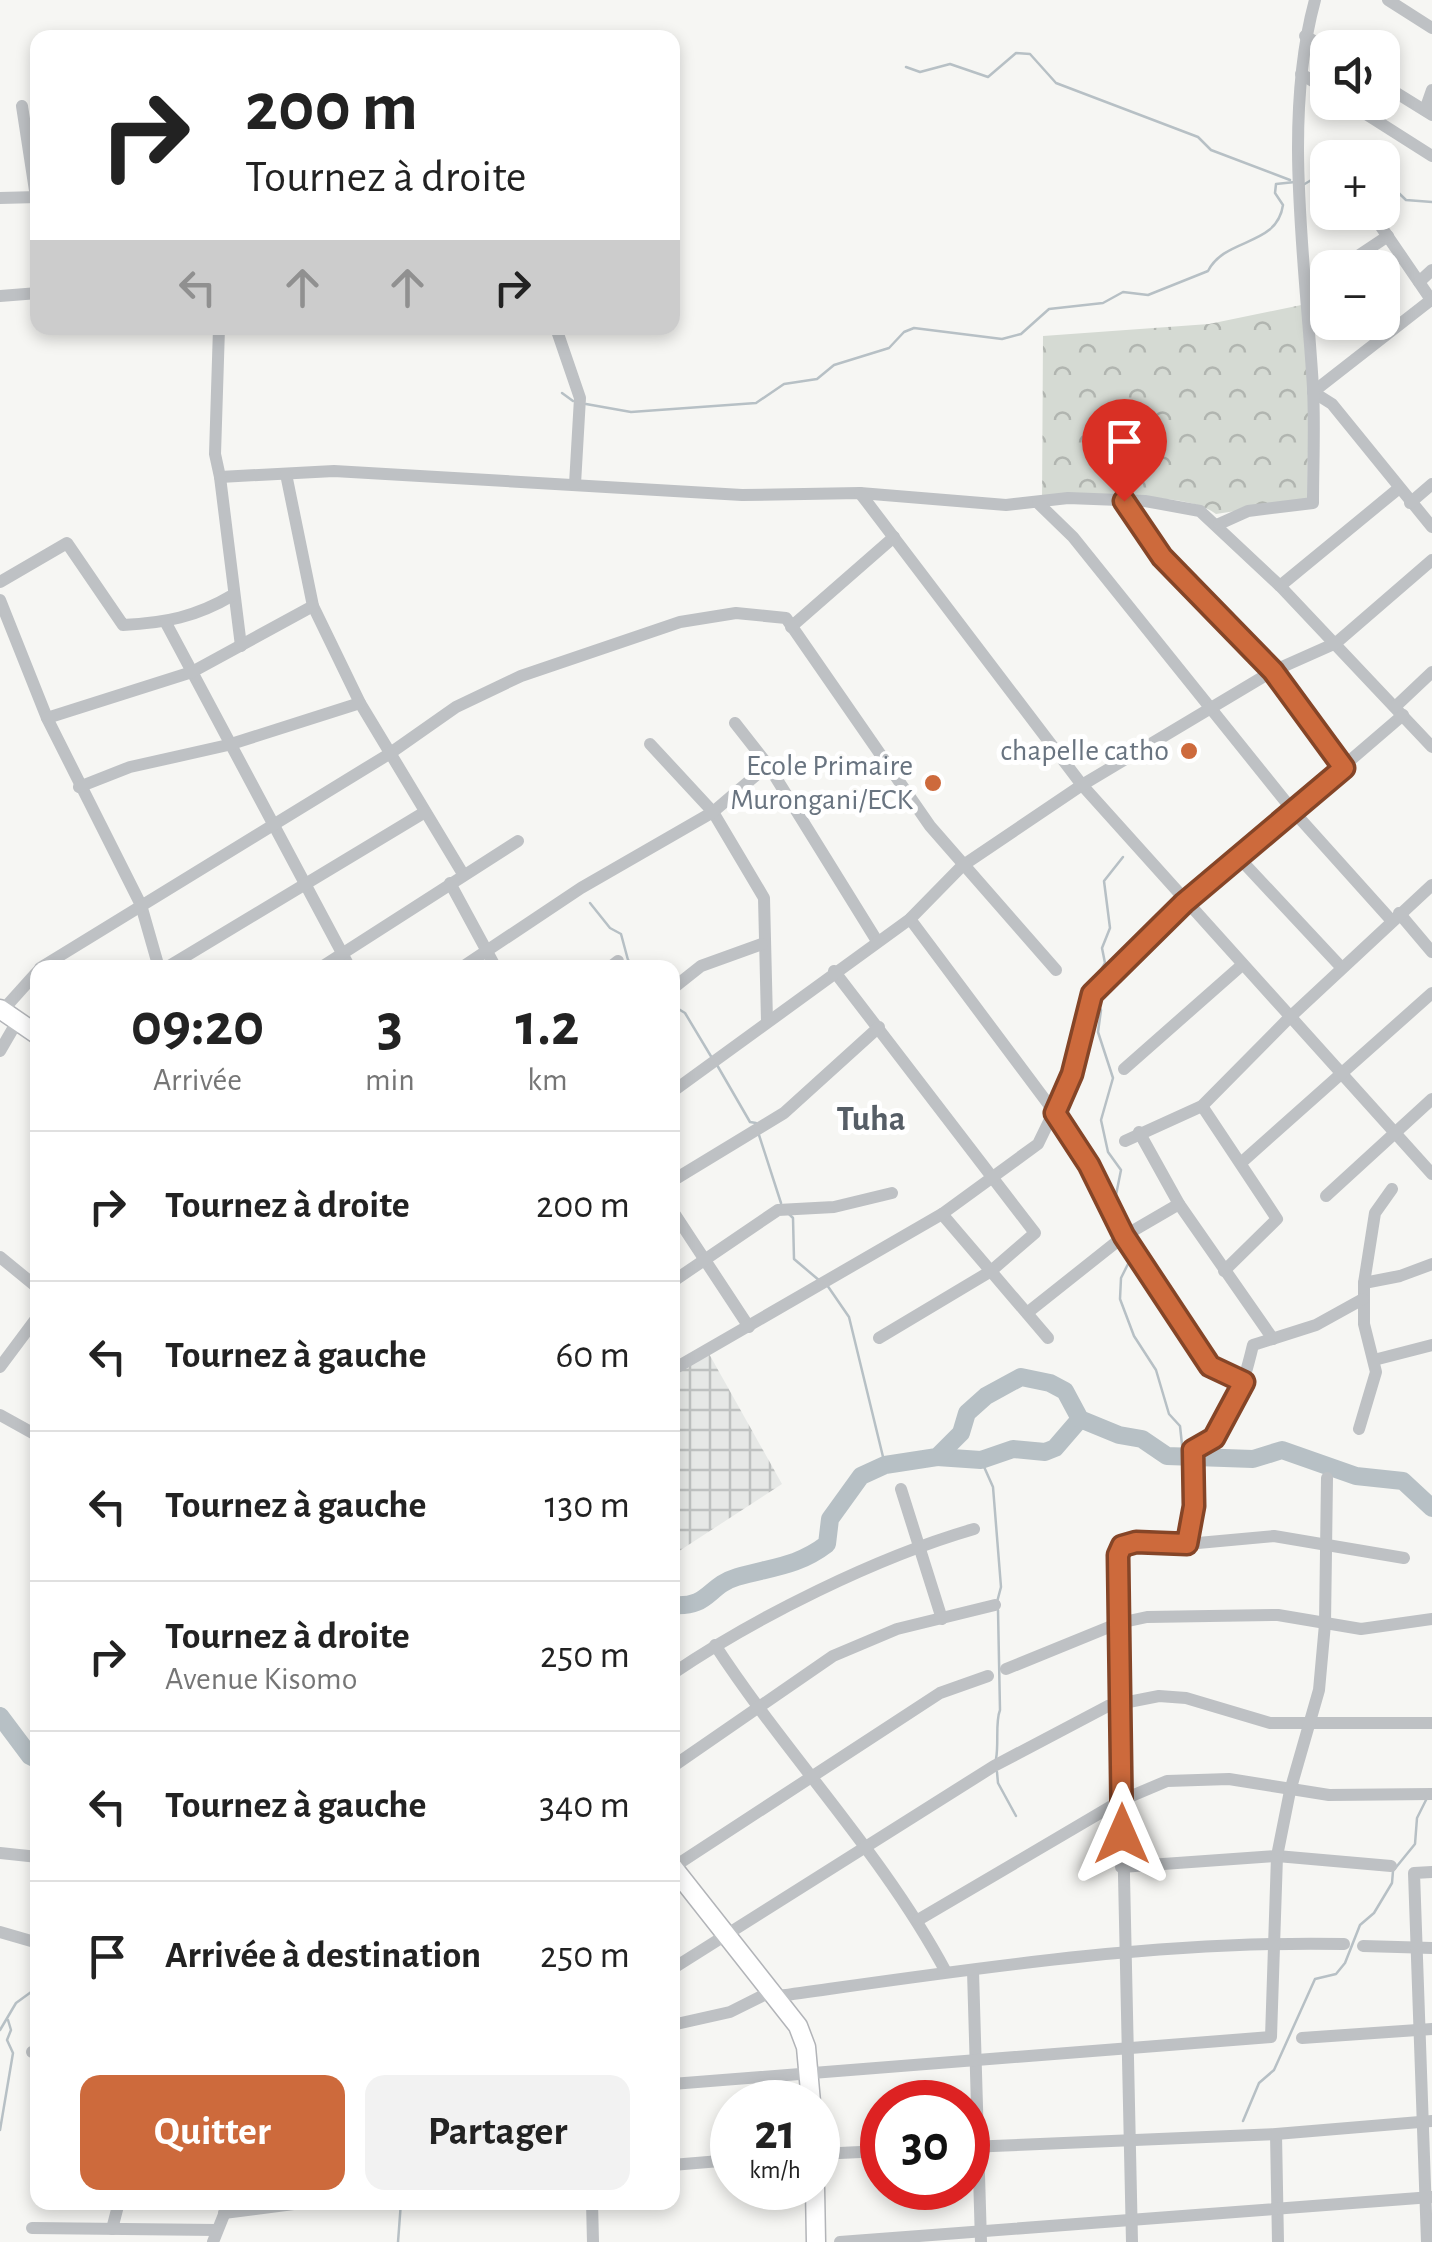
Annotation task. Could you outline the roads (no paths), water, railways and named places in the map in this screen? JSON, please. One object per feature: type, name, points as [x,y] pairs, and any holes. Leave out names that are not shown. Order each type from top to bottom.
[{"type":"highway","points":[[7,1013],[30,1029]]},
{"type":"highway","points":[[680,1875],[777,1993],[798,2026],[810,2080]]},
{"type":"highway","points":[[815,2210],[816,2242]]},
{"type":"street","points":[[1219,524],[1248,512],[1313,503],[1313,392],[1306,291],[1301,74],[1305,36],[1315,0]]},
{"type":"street","points":[[1388,0],[1432,28]]},
{"type":"street","points":[[1305,36],[1310,39]]},
{"type":"street","points":[[1301,74],[1310,79]]},
{"type":"street","points":[[1400,95],[1428,112],[1432,90]]},
{"type":"street","points":[[22,106],[30,155]]},
{"type":"street","points":[[1375,120],[1432,156]]},
{"type":"street","points":[[0,198],[30,197]]},
{"type":"street","points":[[1313,392],[1432,300],[1384,230]]},
{"type":"street","points":[[1367,250],[1388,236]]},
{"type":"street","points":[[1420,282],[1432,270]]},
{"type":"street","points":[[1306,291],[1310,288]]},
{"type":"street","points":[[0,296],[30,294]]},
{"type":"street","points":[[219,335],[215,454],[241,646]]},
{"type":"street","points":[[558,335],[578,404],[575,484]]},
{"type":"street","points":[[1313,392],[1332,404],[1432,528]]},
{"type":"street","points":[[220,478],[334,471],[742,494],[860,493],[1006,505],[1068,498],[1200,512],[1219,524],[1432,747]]},
{"type":"street","points":[[286,474],[313,606],[360,704],[463,874]]},
{"type":"street","points":[[1410,504],[1432,484]]},
{"type":"street","points":[[1280,586],[1398,489]]},
{"type":"street","points":[[860,493],[1082,785],[1184,903],[1432,1174]]},
{"type":"street","points":[[1124,501],[1162,557],[1273,671],[1344,768]]},
{"type":"street","points":[[1038,503],[1074,537],[1294,812],[1432,952]]},
{"type":"street","points":[[792,627],[894,537]]},
{"type":"street","points":[[0,582],[67,543],[122,625],[166,623],[202,614],[232,595]]},
{"type":"street","points":[[680,1086],[834,971],[910,920],[962,866],[1082,785],[1273,671],[1336,643],[1432,560]]},
{"type":"street","points":[[0,600],[47,718],[141,905],[156,960]]},
{"type":"street","points":[[47,718],[192,672],[313,606]]},
{"type":"street","points":[[53,960],[389,754],[456,707],[521,676],[680,622],[736,613],[786,618],[962,866],[1056,970]]},
{"type":"street","points":[[166,623],[303,887],[345,960]]},
{"type":"street","points":[[680,1365],[942,1214],[1038,1144],[1072,1074],[1086,1004],[1184,903],[1344,768],[1432,672]]},
{"type":"street","points":[[79,787],[130,767],[228,745],[360,704]]},
{"type":"street","points":[[735,722],[768,765],[877,941]]},
{"type":"street","points":[[650,744],[713,812],[764,898],[762,944],[767,1020]]},
{"type":"street","points":[[472,960],[581,888],[713,812],[768,765]]},
{"type":"street","points":[[180,960],[425,812]]},
{"type":"street","points":[[333,960],[518,841]]},
{"type":"street","points":[[1240,859],[1341,968]]},
{"type":"street","points":[[450,883],[490,960]]},
{"type":"street","points":[[1125,1141],[1202,1106],[1288,1018],[1432,884]]},
{"type":"street","points":[[910,920],[1055,1113],[1089,1165],[1124,1236],[1210,1366],[1244,1382]]},
{"type":"street","points":[[680,982],[700,966],[762,944]]},
{"type":"street","points":[[1124,1069],[1242,966]]},
{"type":"street","points":[[834,971],[1036,1233],[991,1271],[879,1338]]},
{"type":"street","points":[[0,1051],[7,1013],[30,981]]},
{"type":"street","points":[[1242,1162],[1432,993]]},
{"type":"street","points":[[680,1176],[784,1113],[879,1027]]},
{"type":"street","points":[[1326,1196],[1432,1100]]},
{"type":"street","points":[[1202,1106],[1277,1219],[1224,1271]]},
{"type":"street","points":[[1139,1132],[1179,1204],[1273,1340]]},
{"type":"street","points":[[1359,1429],[1376,1372],[1363,1299],[1364,1283],[1375,1213],[1392,1189]]},
{"type":"street","points":[[680,1277],[783,1209],[834,1207],[892,1193]]},
{"type":"street","points":[[1028,1314],[1124,1236],[1179,1204]]},
{"type":"street","points":[[942,1214],[1048,1338]]},
{"type":"street","points":[[680,1222],[748,1326]]},
{"type":"street","points":[[0,1257],[30,1281]]},
{"type":"street","points":[[1364,1283],[1432,1264]]},
{"type":"street","points":[[1187,1544],[1194,1506],[1193,1455],[1214,1438],[1244,1382],[1253,1344],[1316,1325],[1363,1299]]},
{"type":"street","points":[[0,1367],[30,1327]]},
{"type":"street","points":[[1374,1360],[1432,1345]]},
{"type":"street","points":[[0,1415],[30,1432]]},
{"type":"street","points":[[680,2083],[1271,2036],[1277,1856],[1290,1790],[1319,1690],[1325,1624],[1328,1478]]},
{"type":"street","points":[[900,1489],[942,1619]]},
{"type":"street","points":[[680,1669],[715,1645],[920,1544],[974,1529]]},
{"type":"street","points":[[1132,2242],[1121,1867],[1118,1555],[1122,1546],[1136,1542],[1187,1544],[1274,1536],[1404,1558]]},
{"type":"street","points":[[680,1761],[833,1656],[898,1629],[995,1606]]},
{"type":"street","points":[[1006,1669],[1119,1623],[1147,1617],[1278,1615],[1361,1630],[1432,1620]]},
{"type":"street","points":[[715,1645],[755,1707],[918,1920],[946,1972]]},
{"type":"street","points":[[680,1862],[940,1694],[988,1676]]},
{"type":"street","points":[[680,1965],[997,1765],[1121,1704],[1159,1696],[1186,1698],[1234,1715],[1309,1724],[1432,1723]]},
{"type":"street","points":[[918,1920],[1122,1800],[1167,1781],[1229,1779],[1290,1790],[1429,1793]]},
{"type":"street","points":[[0,1853],[30,1856]]},
{"type":"street","points":[[1121,1867],[1277,1856],[1391,1866]]},
{"type":"street","points":[[1427,2242],[1425,2029],[1415,1949],[1414,1873],[1432,1872]]},
{"type":"street","points":[[0,1932],[30,1941]]},
{"type":"street","points":[[680,2023],[730,2012],[777,1993],[946,1972],[1276,1942],[1344,1944]]},
{"type":"street","points":[[1364,1946],[1432,1948]]},
{"type":"street","points":[[973,1970],[976,2080]]},
{"type":"street","points":[[1302,2038],[1425,2029]]},
{"type":"street","points":[[990,2146],[1276,2134],[1428,2121]]},
{"type":"street","points":[[1276,2134],[1278,2242]]},
{"type":"street","points":[[680,2164],[710,2162]]},
{"type":"street","points":[[840,2242],[981,2236],[1132,2218],[1429,2197]]},
{"type":"street","points":[[112,2228],[116,2210]]},
{"type":"street","points":[[32,2228],[112,2228],[215,2236],[226,2210]]},
{"type":"street","points":[[592,2210],[593,2242]]},
{"type":"street","points":[[979,2210],[981,2236]]},
{"type":"waterway","points":[[906,67],[920,72],[950,64],[988,77],[1016,53],[1030,54],[1056,83],[1198,137],[1211,150],[1290,180]]},
{"type":"waterway","points":[[1303,185],[1310,181]]},
{"type":"waterway","points":[[586,404],[631,412],[756,403],[784,384],[817,379],[834,365],[889,348],[904,332],[914,328],[1002,339],[1021,334],[1049,309],[1103,303],[1123,292],[1148,295],[1208,271],[1226,252],[1271,228],[1283,205],[1275,193],[1276,184],[1295,182]]},
{"type":"waterway","points":[[1400,194],[1406,200],[1432,202]]},
{"type":"waterway","points":[[562,393],[573,401]]},
{"type":"waterway","points":[[1091,987],[1105,963],[1102,948],[1110,928],[1104,881],[1123,857]]},
{"type":"waterway","points":[[590,903],[610,928],[621,934],[628,960]]},
{"type":"waterway","points":[[1095,999],[1101,1010],[1098,1032],[1113,1078],[1101,1120],[1108,1152],[1121,1170],[1115,1200],[1120,1215]]},
{"type":"waterway","points":[[680,1010],[712,1058]]},
{"type":"waterway","points":[[717,1065],[750,1122],[756,1123]]},
{"type":"waterway","points":[[759,1135],[781,1203]]},
{"type":"waterway","points":[[788,1213],[793,1218],[794,1259],[820,1281]]},
{"type":"waterway","points":[[1123,1246],[1129,1262],[1121,1278],[1120,1299],[1134,1336],[1156,1370],[1169,1414],[1180,1426],[1183,1454]]},
{"type":"waterway","points":[[827,1285],[849,1317],[885,1465]]},
{"type":"waterway","points":[[680,1605],[701,1600],[737,1577],[816,1552],[827,1544],[830,1519],[861,1476],[885,1465],[937,1457],[961,1433],[967,1413],[986,1396],[1021,1377],[1050,1383],[1065,1391],[1080,1419],[1119,1435],[1142,1439],[1167,1456],[1253,1459],[1282,1450],[1356,1476],[1403,1481],[1432,1508]]},
{"type":"waterway","points":[[937,1457],[981,1460],[1013,1449],[1045,1452],[1055,1448],[1080,1419]]},
{"type":"waterway","points":[[981,1460],[993,1487],[1001,1587],[997,1602]]},
{"type":"waterway","points":[[996,1759],[1000,1710],[998,1610]]},
{"type":"waterway","points":[[0,1716],[30,1756]]},
{"type":"waterway","points":[[997,1772],[998,1783],[1016,1816]]},
{"type":"waterway","points":[[1243,2121],[1259,2083],[1274,2070],[1315,1979],[1336,1974],[1345,1963],[1360,1925],[1374,1913],[1392,1883],[1393,1871],[1415,1844],[1417,1818],[1426,1800]]},
{"type":"waterway","points":[[0,2030],[16,2003],[30,1993]]},
{"type":"waterway","points":[[0,2130],[13,2053],[7,2040],[11,2030],[8,2020]]},
{"type":"waterway","points":[[398,2242],[400,2210]]},
{"type":"place","name":"chapelle catho","points":[[1189,751]]},
{"type":"place","name":"Ecole Primaire Murongani/ECK","points":[[933,783]]},
{"type":"district","name":"Tuha","points":[[871,1119]]}]
